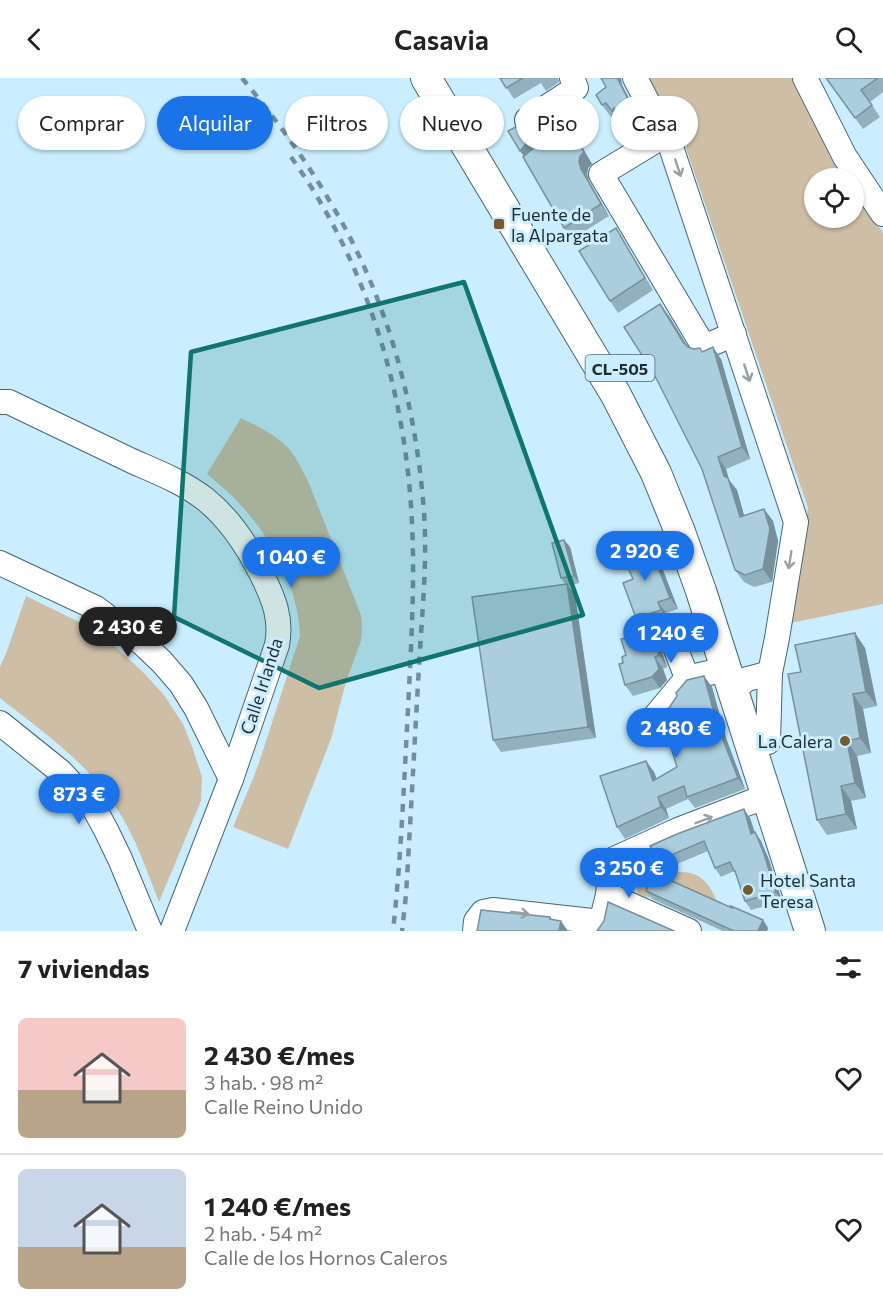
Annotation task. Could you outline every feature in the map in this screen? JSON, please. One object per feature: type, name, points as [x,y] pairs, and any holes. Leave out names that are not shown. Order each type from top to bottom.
[{"type":"main road","name":"CL-505","points":[[426,78],[616,396],[656,472],[744,678],[768,742],[828,931]]},
{"type":"main road","name":"CL-505","points":[[446,78],[630,386],[672,466],[697,525],[744,678],[766,796],[810,931]]},
{"type":"street","points":[[564,96],[576,88],[572,78]]},
{"type":"street","points":[[635,78],[644,96]]},
{"type":"street","points":[[805,78],[845,157],[883,214]]},
{"type":"street","points":[[640,150],[601,174],[704,347],[734,334]]},
{"type":"street","points":[[672,150],[796,522],[777,638],[744,678],[687,678]]},
{"type":"street","name":"Calle Irlanda","points":[[0,402],[9,402],[192,490],[206,500],[248,548],[274,602],[279,631],[274,656],[231,779],[172,931]]},
{"type":"street","points":[[0,563],[96,608],[156,656],[181,684],[196,708],[231,779]]},
{"type":"street","points":[[672,639],[687,678]]},
{"type":"street","points":[[653,719],[687,678]]},
{"type":"street","points":[[0,723],[62,772],[94,808],[120,859],[150,931]]},
{"type":"street","points":[[475,931],[476,921],[483,912],[493,910],[600,926],[608,896],[612,860],[678,830],[766,796]]},
{"type":"street","points":[[608,896],[689,931]]},
{"type":"highlighted area","points":[[464,282],[583,615],[319,688],[174,617],[191,352]]},
{"type":"shaded area","points":[[649,78],[793,78],[842,168],[804,168],[804,228],[864,228],[864,203],[883,233],[883,604],[791,623],[808,508],[687,150],[698,150],[698,96],[659,96]]},
{"type":"shaded area","points":[[241,418],[279,439],[297,460],[308,481],[361,615],[361,641],[346,682],[331,739],[288,849],[233,827],[258,766],[300,636],[294,597],[279,560],[245,510],[207,474]]},
{"type":"shaded area","points":[[26,596],[77,621],[112,644],[164,695],[183,724],[202,777],[201,801],[159,902],[133,838],[111,799],[67,752],[0,698],[0,667]]},
{"type":"shaded area","points":[[638,860],[643,863],[646,870],[658,874],[679,872],[700,877],[712,891],[718,904],[656,884],[649,898],[638,894],[634,862]]},
{"type":"building","points":[[500,78],[523,78],[506,88]]},
{"type":"building","points":[[601,78],[617,78],[626,96],[611,96],[611,110],[606,103],[602,105],[599,96],[596,95],[606,87]]},
{"type":"building","points":[[826,78],[878,78],[861,90],[872,105],[855,118]]},
{"type":"building","points":[[516,127],[516,144],[508,131]]},
{"type":"building","points":[[532,150],[583,150],[579,162],[581,169],[601,204],[564,228],[523,157]]},
{"type":"building","points":[[616,228],[645,278],[610,301],[579,251]]},
{"type":"building","points":[[660,304],[688,347],[700,348],[702,352],[713,347],[742,447],[718,457],[724,476],[728,478],[740,517],[764,509],[770,529],[763,569],[745,575],[735,570],[702,469],[654,374],[624,327]]},
{"type":"building","points":[[564,540],[574,576],[561,578],[552,543]]},
{"type":"building","points":[[645,542],[648,551],[651,549],[670,598],[658,602],[661,610],[636,618],[623,583],[633,579],[626,563],[629,562],[628,556],[633,555],[629,546]]},
{"type":"building","points":[[567,584],[588,727],[493,740],[472,597]]},
{"type":"building","points":[[651,632],[659,655],[655,657],[659,669],[652,677],[625,685],[619,664],[623,663],[622,657],[626,655],[621,639]]},
{"type":"building","name":"La Calera","points":[[855,633],[866,692],[853,694],[860,738],[847,741],[855,783],[841,786],[846,814],[817,820],[788,674],[801,672],[795,645]]},
{"type":"building","points":[[704,676],[718,727],[738,778],[687,797],[684,786],[658,797],[661,807],[617,827],[600,776],[646,761],[653,781],[677,767],[672,751],[678,749],[663,710],[669,708],[677,696],[676,693],[687,680]]},
{"type":"building","points":[[744,809],[751,834],[755,832],[763,851],[776,892],[745,901],[730,862],[715,868],[704,841],[657,861],[650,846]]},
{"type":"building","points":[[654,873],[763,920],[758,931],[734,931],[646,891]]},
{"type":"building","points":[[608,902],[674,931],[597,931],[604,921]]},
{"type":"building","points":[[481,910],[550,917],[550,919],[561,921],[559,931],[477,931]]},
{"type":"railway","points":[[242,78],[299,153],[348,234],[366,270],[393,345],[412,422],[423,500],[425,557],[402,931]]},
{"type":"railway","points":[[291,157],[318,198],[341,241],[378,331],[391,378],[408,474],[413,546],[412,616],[402,820],[393,931]]},
{"type":"place","name":"Fuente de la Alpargata","points":[[499,224]]},
{"type":"place","name":"La Calera","points":[[845,741]]},
{"type":"place","name":"Hotel Santa Teresa","points":[[748,890]]}]
